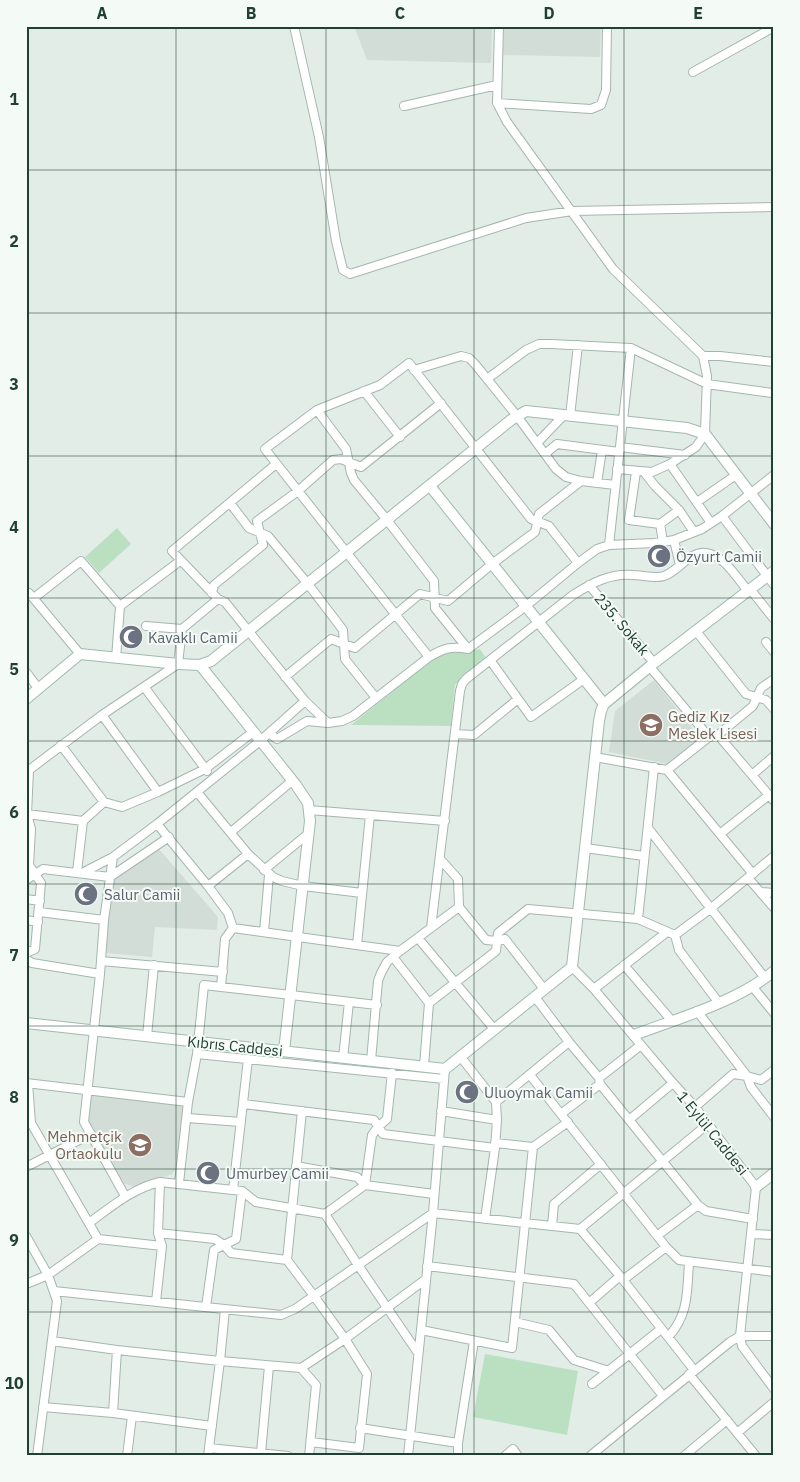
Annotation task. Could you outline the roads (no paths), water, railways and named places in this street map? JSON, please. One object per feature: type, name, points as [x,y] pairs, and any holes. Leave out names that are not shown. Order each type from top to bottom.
[{"type":"street","points":[[294,26],[319,137],[336,241],[343,270],[350,274],[526,218],[572,211],[774,207]]},
{"type":"street","points":[[500,26],[497,103],[507,122],[613,269],[703,356],[707,376],[705,434],[696,447],[670,464],[652,472],[617,469]]},
{"type":"street","points":[[497,103],[591,109],[601,105],[606,90],[608,26]]},
{"type":"street","points":[[693,72],[774,27]]},
{"type":"street","points":[[404,106],[497,85]]},
{"type":"street","points":[[487,379],[526,350],[539,344],[631,348],[707,384],[773,393],[772,400],[774,402]]},
{"type":"street","points":[[537,443],[567,415],[578,345]]},
{"type":"street","points":[[609,545],[631,348]]},
{"type":"street","points":[[414,370],[461,356],[469,358],[517,416],[556,469],[566,477],[581,481],[616,485]]},
{"type":"street","points":[[703,356],[774,362]]},
{"type":"street","points":[[429,657],[265,449],[317,410],[380,385],[409,363],[531,519],[549,526],[578,563]]},
{"type":"street","points":[[364,392],[400,436]]},
{"type":"street","points":[[212,593],[214,585],[263,545],[257,521],[298,491],[333,460],[341,459],[361,467],[441,404]]},
{"type":"street","points":[[317,410],[346,449],[354,480],[434,581],[435,608],[468,649]]},
{"type":"street","points":[[116,658],[120,606],[81,560],[30,597],[80,654],[116,658],[178,664],[200,665],[211,661],[517,416],[526,411],[688,428],[705,434],[774,524]]},
{"type":"street","points":[[545,454],[557,444],[602,450],[685,454]]},
{"type":"street","points":[[597,483],[602,450]]},
{"type":"street","points":[[276,464],[172,551],[218,599],[225,602],[305,701],[328,723]]},
{"type":"street","points":[[670,464],[711,523]]},
{"type":"street","points":[[640,472],[679,510],[694,532]]},
{"type":"street","points":[[640,472],[629,520],[660,524],[679,510]]},
{"type":"street","points":[[697,502],[736,475]]},
{"type":"street","points":[[269,732],[277,739],[308,721],[328,723],[342,721],[353,716],[429,657],[442,650],[456,647],[468,649],[526,606],[597,549],[609,545],[674,540],[702,529],[722,516],[774,475]]},
{"type":"street","points":[[285,676],[331,640],[355,648],[420,594],[448,601],[492,564],[535,532],[539,514],[581,481]]},
{"type":"street","points":[[430,486],[604,704]]},
{"type":"street","points":[[230,503],[250,528],[268,536],[343,630],[345,659],[376,698]]},
{"type":"street","points":[[408,1456],[444,1074],[460,1056],[572,967],[595,757],[601,710],[604,704],[749,590],[772,577],[722,516]]},
{"type":"street","points":[[660,524],[663,542]]},
{"type":"street","points":[[674,540],[680,565]]},
{"type":"street","points":[[431,928],[460,691],[466,679],[573,595],[589,585],[613,575],[630,574],[661,577],[671,573],[688,559],[698,554],[706,553],[715,556],[725,564],[774,619]]},
{"type":"street","points":[[120,606],[180,561]]},
{"type":"street","name":"235. Sokak","points":[[589,585],[709,737]]},
{"type":"street","points":[[26,953],[35,949],[41,883],[29,865],[28,770],[102,715],[178,664],[182,629],[218,599]]},
{"type":"street","points":[[146,626],[182,629]]},
{"type":"street","points":[[696,631],[746,694],[766,700],[774,709]]},
{"type":"street","points":[[766,642],[774,652]]},
{"type":"street","points":[[26,698],[80,654]]},
{"type":"street","points":[[490,660],[531,717],[584,679]]},
{"type":"street","points":[[200,665],[308,803],[309,833],[284,1051]]},
{"type":"street","points":[[26,672],[38,688]]},
{"type":"street","points":[[667,770],[709,737],[718,735],[753,706],[761,688],[774,679]]},
{"type":"street","points":[[144,688],[213,779]]},
{"type":"street","points":[[455,734],[474,735],[518,698]]},
{"type":"street","points":[[61,745],[104,802],[122,807],[205,769],[256,737],[269,732],[305,701]]},
{"type":"street","points":[[102,715],[158,792]]},
{"type":"street","points":[[718,735],[771,798],[720,834]]},
{"type":"street","points":[[80,872],[113,857],[158,824],[213,779],[256,737]]},
{"type":"street","points":[[752,775],[774,756]]},
{"type":"street","points":[[595,757],[667,770],[720,834],[774,908]]},
{"type":"street","points":[[638,919],[654,767]]},
{"type":"street","points":[[230,832],[292,781]]},
{"type":"street","points":[[197,792],[248,854],[267,872],[282,881],[303,886],[362,893]]},
{"type":"street","points":[[80,872],[83,821],[104,802]]},
{"type":"street","points":[[309,810],[445,821]]},
{"type":"street","points":[[27,814],[83,821]]},
{"type":"street","points":[[357,945],[370,814]]},
{"type":"street","points":[[158,824],[208,886],[228,914],[233,928]]},
{"type":"street","points":[[648,828],[765,978]]},
{"type":"street","points":[[264,932],[267,872],[309,833]]},
{"type":"street","points":[[26,880],[43,869],[110,877],[169,837]]},
{"type":"street","points":[[586,848],[644,856]]},
{"type":"street","points":[[208,886],[248,854]]},
{"type":"street","points":[[675,935],[710,909],[774,856]]},
{"type":"street","points":[[113,857],[104,920],[84,1122],[125,1196]]},
{"type":"street","points":[[440,860],[458,879],[459,907],[486,940],[497,941],[505,939],[544,989]]},
{"type":"street","points":[[761,892],[774,893]]},
{"type":"street","points":[[26,899],[40,901]]},
{"type":"street","points":[[371,1061],[378,982],[381,972],[387,962],[400,951],[459,907]]},
{"type":"street","points":[[429,1003],[496,951],[498,933],[528,909],[638,919],[675,935]]},
{"type":"street","points":[[39,912],[104,920]]},
{"type":"street","points":[[26,920],[38,922]]},
{"type":"street","points":[[233,928],[400,951]]},
{"type":"street","points":[[221,987],[225,939],[233,928]]},
{"type":"street","points":[[594,989],[667,932]]},
{"type":"street","points":[[675,935],[679,950],[719,1003]]},
{"type":"street","points":[[418,938],[494,1030]]},
{"type":"street","points":[[393,957],[429,1003],[424,1066]]},
{"type":"street","points":[[26,959],[32,964],[100,974]]},
{"type":"street","points":[[101,961],[222,972]]},
{"type":"street","points":[[147,1036],[154,965]]},
{"type":"street","points":[[624,965],[672,1021]]},
{"type":"street","name":"1 Eylül Caddesi","points":[[572,967],[594,989],[695,1107],[756,1187],[740,1336]]},
{"type":"street","points":[[634,1035],[734,997],[774,971]]},
{"type":"street","points":[[178,1183],[188,1102],[197,1054],[204,985],[377,1005]]},
{"type":"street","points":[[752,986],[774,1013]]},
{"type":"street","points":[[535,997],[629,1120],[698,1205],[706,1211],[753,1219]]},
{"type":"street","points":[[766,1003],[774,998]]},
{"type":"street","points":[[343,1058],[349,1002]]},
{"type":"street","points":[[697,1011],[746,1076],[750,1087],[774,1117]]},
{"type":"street","name":"Kıbrıs Caddesi","points":[[26,1023],[424,1066],[444,1074]]},
{"type":"street","points":[[496,1102],[569,1042]]},
{"type":"street","points":[[561,1114],[641,1045]]},
{"type":"street","points":[[197,1054],[392,1073],[444,1074]]},
{"type":"street","points":[[460,1056],[496,1102],[495,1145],[485,1219]]},
{"type":"street","points":[[233,1190],[248,1059]]},
{"type":"street","points":[[695,1107],[733,1074],[761,1080],[774,1070]]},
{"type":"street","points":[[89,1223],[125,1196],[160,1182],[242,1191],[256,1202],[325,1214],[365,1185],[372,1136],[387,1119],[392,1073]]},
{"type":"street","points":[[530,1075],[666,1247],[679,1260],[774,1272]]},
{"type":"street","points":[[98,1239],[50,1155],[29,1124],[27,1083],[188,1102]]},
{"type":"street","points":[[629,1120],[673,1083]]},
{"type":"street","points":[[243,1104],[374,1120],[383,1134],[438,1142],[533,1147],[568,1122]]},
{"type":"street","points":[[302,1111],[286,1260],[345,1339],[366,1374],[359,1448],[311,1442]]},
{"type":"street","points":[[441,1111],[497,1120]]},
{"type":"street","points":[[187,1118],[241,1122]]},
{"type":"street","points":[[580,1229],[708,1124]]},
{"type":"street","points":[[26,1167],[91,1134]]},
{"type":"street","points":[[421,1330],[512,1348],[533,1147]]},
{"type":"street","points":[[552,1226],[554,1204],[601,1164]]},
{"type":"street","points":[[296,1166],[356,1177],[365,1185],[434,1194]]},
{"type":"street","points":[[756,1187],[774,1173]]},
{"type":"street","points":[[156,1302],[162,1246],[158,1233],[160,1182]]},
{"type":"street","points":[[206,1307],[214,1250],[236,1239],[242,1191]]},
{"type":"street","points":[[658,1235],[698,1205]]},
{"type":"street","points":[[54,1291],[281,1315],[295,1310],[432,1213],[580,1229],[622,1278],[668,1337],[691,1372],[756,1456]]},
{"type":"street","points":[[325,1214],[418,1353]]},
{"type":"street","points":[[158,1233],[215,1239],[231,1253],[286,1260]]},
{"type":"street","points":[[751,1234],[774,1235]]},
{"type":"street","points":[[26,1236],[48,1275],[57,1301],[36,1456]]},
{"type":"street","points":[[26,1284],[48,1275],[98,1239],[162,1246]]},
{"type":"street","points":[[589,1304],[666,1247]]},
{"type":"street","points":[[668,1337],[677,1328],[686,1303],[689,1262]]},
{"type":"street","points":[[427,1266],[574,1284],[663,1396]]},
{"type":"street","points":[[52,1341],[118,1350],[301,1368],[345,1339],[426,1279]]},
{"type":"street","points":[[225,1309],[208,1452],[260,1453],[288,1456]]},
{"type":"street","points":[[515,1322],[549,1330],[574,1360],[609,1371]]},
{"type":"street","points":[[592,1384],[661,1329]]},
{"type":"street","points":[[590,1456],[730,1342],[740,1336],[774,1336]]},
{"type":"street","points":[[740,1336],[742,1346],[774,1390]]},
{"type":"street","points":[[458,1456],[458,1443],[474,1341]]},
{"type":"street","points":[[113,1413],[118,1350]]},
{"type":"street","points":[[260,1453],[269,1366]]},
{"type":"street","points":[[301,1368],[316,1385],[309,1456]]},
{"type":"street","points":[[737,1433],[774,1402]]},
{"type":"street","points":[[43,1406],[212,1426]]},
{"type":"street","points":[[127,1456],[132,1416]]},
{"type":"street","points":[[684,1456],[727,1420]]},
{"type":"street","points":[[360,1428],[458,1443]]},
{"type":"street","points":[[505,1456],[513,1449],[518,1456]]},
{"type":"place","name":"Özyurt Camii","points":[[659,556]]},
{"type":"place","name":"Kavaklı Camii","points":[[131,637]]},
{"type":"place","name":"Gediz Kız Meslek Lisesi","points":[[651,725]]},
{"type":"place","name":"Salur Camii","points":[[86,894]]},
{"type":"place","name":"Uluoymak Camii","points":[[467,1092]]},
{"type":"place","name":"Mehmetçik Ortaokulu","points":[[140,1145]]},
{"type":"place","name":"Umurbey Camii","points":[[208,1173]]}]
